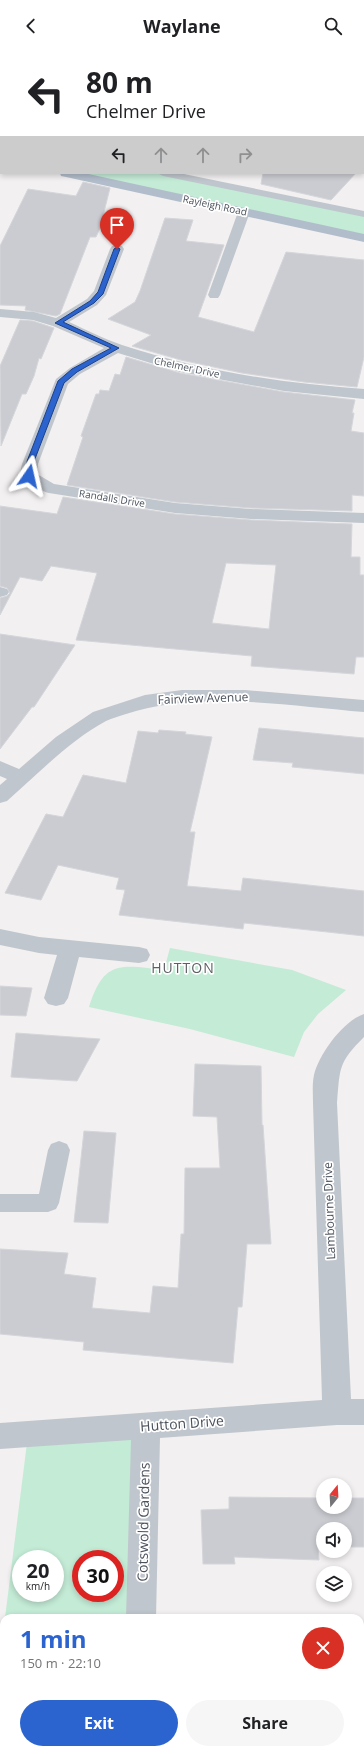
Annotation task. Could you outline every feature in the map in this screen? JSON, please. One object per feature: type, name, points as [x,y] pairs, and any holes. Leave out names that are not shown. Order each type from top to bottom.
[{"type":"main road","name":"Rayleigh Road","points":[[71,174],[364,238]]},
{"type":"street","points":[[58,323],[92,302],[101,292],[117,249]]},
{"type":"street","name":"Chelmer Drive","points":[[0,313],[34,316],[58,323],[116,348],[180,367],[284,386],[364,394]]},
{"type":"street","name":"Randalls Drive","points":[[116,348],[75,371],[61,382],[30,464],[29,476],[49,488],[175,508],[251,514],[364,518]]},
{"type":"street","name":"Fairview Avenue","points":[[0,796],[63,741],[100,716],[145,701],[182,696],[245,696],[364,706]]},
{"type":"street","points":[[0,768],[20,777]]},
{"type":"street","points":[[0,937],[39,945],[139,955]]},
{"type":"street","points":[[56,998],[70,948]]},
{"type":"street","name":"Lambourne Drive","points":[[337,1412],[325,1103],[326,1073],[335,1055],[364,1023]]},
{"type":"street","name":"Hutton Drive","points":[[0,1436],[337,1412],[364,1412]]},
{"type":"street","name":"Cotswold Gardens","points":[[141,1614],[146,1426]]},
{"type":"lane","name":"Rayleigh Road","points":[[168,174],[364,214]]},
{"type":"lane","points":[[214,295],[244,212]]},
{"type":"lane","points":[[0,1203],[48,1203],[59,1150]]},
{"type":"green space","points":[[71,174],[168,174],[364,214],[364,238]]},
{"type":"green space","points":[[170,948],[292,970],[346,990],[318,1014],[304,1032],[294,1057],[190,1029],[89,1007],[101,980],[108,973],[125,967],[164,970]]},
{"type":"green space","points":[[146,1426],[141,1614],[6,1614],[12,1562],[12,1602],[64,1602],[64,1550],[14,1550],[28,1435]]},
{"type":"building","points":[[263,174],[355,174],[331,200],[261,184]]},
{"type":"building","points":[[83,182],[110,188],[100,228],[96,237],[90,237],[60,314],[56,316],[25,310],[26,306],[0,305],[0,246],[28,189],[76,196]]},
{"type":"building","points":[[165,218],[193,220],[186,241],[224,245],[198,317],[254,332],[286,252],[364,260],[364,357],[357,387],[304,382],[242,373],[181,360],[132,346],[151,335],[108,319],[135,302]]},
{"type":"building","points":[[20,320],[33,321],[54,328],[41,359],[39,358],[34,376],[26,394],[22,394],[1,446],[0,366]]},
{"type":"building","points":[[126,357],[180,373],[284,392],[355,400],[352,413],[354,413],[351,431],[364,433],[364,496],[352,495],[352,511],[251,508],[175,502],[67,485],[83,437],[81,436],[96,394],[99,394],[100,390],[109,391],[115,374],[120,375]]},
{"type":"building","points":[[63,497],[175,514],[251,520],[352,524],[351,557],[360,557],[360,575],[364,575],[364,657],[356,657],[354,674],[251,666],[252,656],[76,640],[97,573],[51,566],[42,581],[20,577],[0,615],[0,598],[7,596],[10,593],[7,588],[0,586],[0,506],[57,514]],"holes":[[[226,563],[276,565],[269,629],[212,623]]]},
{"type":"building","points":[[0,634],[75,645],[34,707],[32,707],[0,749]]},
{"type":"building","points":[[259,728],[364,738],[364,774],[292,767],[293,763],[253,760]]},
{"type":"building","points":[[159,730],[186,732],[185,734],[212,737],[190,832],[195,832],[187,886],[241,891],[243,878],[364,891],[364,936],[244,923],[243,929],[119,915],[125,890],[116,889],[119,878],[58,865],[41,900],[5,893],[46,814],[63,817],[83,775],[126,783],[138,731],[158,733]]},
{"type":"building","points":[[0,986],[32,988],[26,1016],[0,1015]]},
{"type":"building","points":[[16,1033],[100,1039],[77,1081],[11,1077]]},
{"type":"building","points":[[195,1064],[261,1066],[262,1125],[271,1244],[247,1244],[242,1307],[238,1307],[233,1363],[83,1350],[84,1342],[0,1334],[0,1249],[68,1253],[64,1274],[96,1278],[92,1308],[150,1313],[153,1286],[178,1288],[181,1234],[184,1234],[185,1168],[220,1168],[217,1117],[193,1116]]},
{"type":"building","points":[[84,1131],[116,1133],[108,1223],[74,1222]]},
{"type":"building","points":[[229,1497],[316,1498],[316,1514],[352,1514],[352,1498],[364,1498],[364,1547],[352,1547],[352,1522],[316,1522],[316,1558],[319,1558],[319,1560],[234,1557],[235,1564],[203,1564],[201,1510],[229,1509]]},
{"type":"district","name":"HUTTON","points":[[183,967]]},
{"type":"route","points":[[29,476],[30,464],[61,382],[75,371],[116,348],[58,323],[92,302],[101,292],[117,249]]}]
